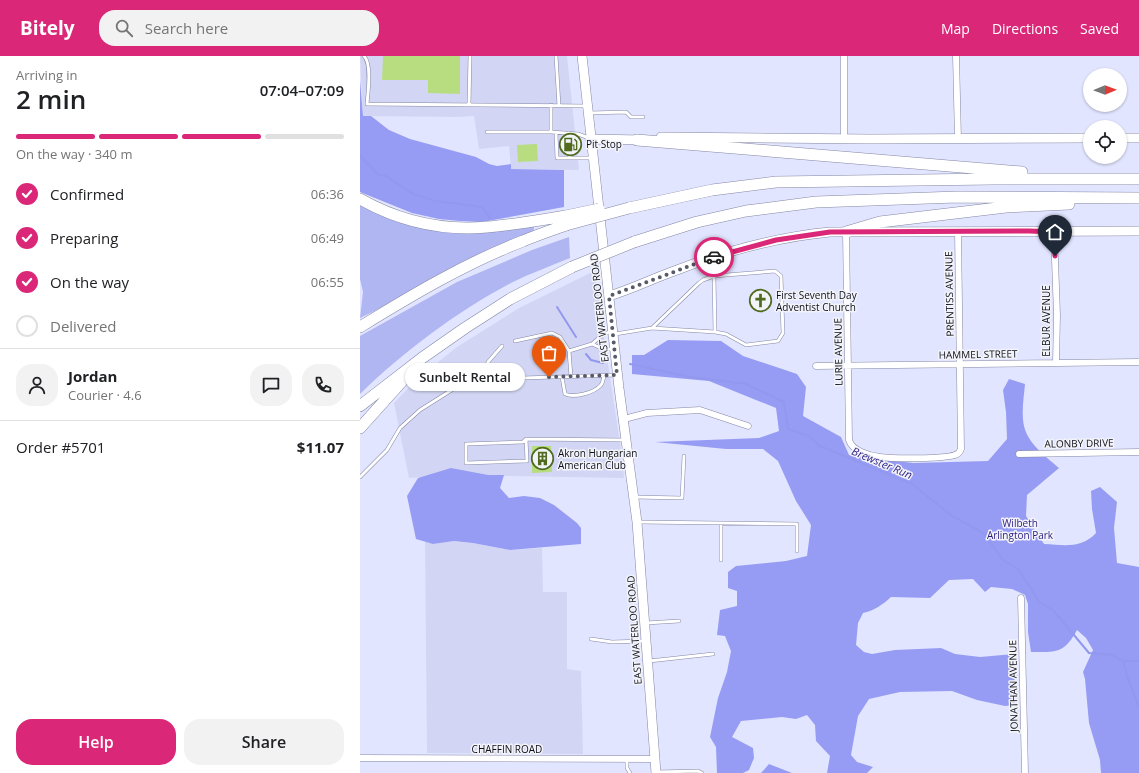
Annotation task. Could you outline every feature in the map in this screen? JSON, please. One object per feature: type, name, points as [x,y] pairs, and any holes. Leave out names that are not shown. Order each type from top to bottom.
[{"type":"highway","points":[[637,140],[1108,179]]},
{"type":"highway","points":[[360,199],[392,215],[428,224],[446,227],[487,228],[566,221],[629,206],[736,187],[811,181],[1139,179]]},
{"type":"highway","points":[[360,406],[422,358],[510,299],[572,267],[634,242],[684,226],[746,211],[816,202],[845,200],[957,197],[1139,200]]},
{"type":"highway","points":[[846,232],[880,222],[1006,207],[1139,200]]},
{"type":"highway","points":[[360,327],[469,266],[566,221]]},
{"type":"highway","points":[[360,428],[389,398],[422,358]]},
{"type":"main road","name":"EAST WATERLOO ROAD","points":[[582,56],[617,375],[624,419],[636,522],[656,772]]},
{"type":"main road","points":[[590,139],[637,140],[662,137],[1083,138]]},
{"type":"main road","points":[[1127,138],[1139,138]]},
{"type":"main road","points":[[609,296],[718,255],[761,243],[811,234],[846,232],[1139,231]]},
{"type":"street","points":[[844,56],[844,138]]},
{"type":"street","points":[[956,56],[958,138]]},
{"type":"street","name":"LURIE AVENUE","points":[[846,232],[848,431],[850,443],[853,447]]},
{"type":"street","name":"PRENTISS AVENUE","points":[[853,447],[873,455],[894,458],[949,456],[960,452],[958,232]]},
{"type":"street","name":"ELBUR AVENUE","points":[[1054,232],[1057,315],[1056,363]]},
{"type":"street","name":"HAMMEL STREET","points":[[816,366],[1139,362]]},
{"type":"street","points":[[624,419],[646,412],[700,410],[748,426]]},
{"type":"street","name":"ALONBY DRIVE","points":[[1019,454],[1139,452]]},
{"type":"street","name":"JONATHAN AVENUE","points":[[1020,598],[1025,773]]},
{"type":"street","name":"CHAFFIN ROAD","points":[[360,758],[655,759]]},
{"type":"lane","points":[[364,56],[367,59],[368,67],[367,104],[551,105],[626,112],[631,117],[643,117]]},
{"type":"lane","points":[[469,104],[470,56]]},
{"type":"lane","points":[[556,56],[559,106]]},
{"type":"lane","points":[[551,105],[551,132]]},
{"type":"lane","points":[[487,132],[568,133],[578,134],[590,139]]},
{"type":"lane","points":[[556,133],[557,158],[593,158]]},
{"type":"lane","points":[[568,133],[569,140]]},
{"type":"lane","points":[[570,150],[570,158]]},
{"type":"lane","points":[[569,351],[592,344],[601,336],[613,332],[652,328],[715,332],[726,334],[746,345],[778,341],[783,333],[781,276],[775,271],[714,276],[703,280],[652,328]]},
{"type":"lane","points":[[714,276],[715,332]]},
{"type":"lane","points":[[515,341],[552,333],[560,337],[569,351],[571,377]]},
{"type":"lane","points":[[592,344],[603,349],[614,349]]},
{"type":"lane","points":[[482,377],[488,362],[502,346]]},
{"type":"lane","points":[[360,477],[387,450],[400,428],[420,410],[466,381],[482,377],[571,377],[617,375]]},
{"type":"lane","points":[[562,377],[565,394],[571,396],[594,390],[600,386],[604,376]]},
{"type":"lane","points":[[526,439],[527,461],[466,463],[466,444],[523,442],[526,439],[626,440]]},
{"type":"lane","points":[[633,497],[682,498],[684,456]]},
{"type":"lane","points":[[636,522],[797,524],[797,551]]},
{"type":"lane","points":[[721,560],[722,523]]},
{"type":"lane","points":[[644,623],[679,621]]},
{"type":"lane","points":[[591,639],[612,642],[646,641]]},
{"type":"lane","points":[[647,661],[713,654]]},
{"type":"lane","points":[[627,759],[627,768],[630,773]]},
{"type":"lane","points":[[656,772],[698,771],[702,773]]},
{"type":"shaded area","points":[[360,56],[567,56],[579,170],[511,169],[509,146],[479,149],[474,116],[363,116]]},
{"type":"shaded area","points":[[360,203],[409,224],[535,223],[533,233],[360,318],[363,292],[360,279]]},
{"type":"shaded area","points":[[569,237],[570,258],[513,282],[472,305],[413,347],[360,394],[360,336],[457,282],[532,250]]},
{"type":"shaded area","points":[[594,271],[624,478],[457,475],[409,478],[394,403],[417,379],[457,347],[519,308]]},
{"type":"shaded area","points":[[425,541],[433,544],[454,541],[473,543],[510,550],[542,548],[543,592],[567,592],[567,669],[581,671],[583,754],[427,753]]},
{"type":"green space","points":[[360,80],[363,116],[371,116],[389,130],[410,139],[476,157],[489,164],[497,166],[511,164],[511,169],[564,170],[564,207],[482,222],[460,221],[439,219],[412,213],[360,192]]},
{"type":"green space","name":"Wilbeth Arlington Park","points":[[668,340],[721,341],[743,356],[797,374],[806,387],[803,416],[841,437],[849,455],[913,463],[988,461],[1007,439],[1006,412],[1003,390],[1009,379],[1025,384],[1023,402],[1024,427],[1035,446],[1059,468],[1027,495],[1026,516],[1044,544],[1072,545],[1084,542],[1096,533],[1091,491],[1100,487],[1117,502],[1114,528],[1117,563],[1139,567],[1139,773],[1101,773],[1100,760],[1089,723],[1083,672],[1093,650],[1086,638],[1077,630],[1068,644],[1063,648],[1047,652],[1031,652],[1028,632],[1028,604],[1025,595],[1012,589],[991,587],[985,592],[973,579],[949,580],[930,598],[891,597],[871,611],[863,613],[858,623],[856,645],[864,652],[872,654],[895,650],[941,648],[955,654],[980,657],[1014,654],[1015,705],[1005,706],[977,700],[952,691],[900,692],[869,699],[858,716],[851,755],[857,762],[873,767],[867,773],[827,773],[830,756],[816,741],[815,725],[807,715],[796,719],[782,717],[741,721],[732,737],[753,748],[754,758],[749,770],[743,773],[717,773],[716,747],[710,737],[718,698],[727,672],[731,651],[725,636],[717,635],[720,610],[737,606],[737,591],[728,588],[728,572],[736,566],[786,561],[807,556],[811,525],[796,501],[778,461],[763,449],[726,449],[655,442],[759,438],[779,431],[776,408],[709,381],[632,374],[632,355],[644,355]]},
{"type":"green space","points":[[451,468],[488,475],[504,475],[500,488],[509,498],[524,496],[540,498],[554,505],[577,523],[581,528],[581,544],[510,550],[454,541],[433,544],[416,539],[407,496],[418,478]]},
{"type":"green space","points":[[769,764],[792,773],[761,773]]},
{"type":"building","points":[[383,56],[460,56],[460,94],[428,93],[428,80],[382,80]]},
{"type":"building","points":[[537,144],[538,161],[518,162],[517,145]]},
{"type":"building","name":"Akron Hungarian American Club","points":[[532,446],[551,446],[552,472],[532,473]]},
{"type":"waterway","name":"Brewster Run","points":[[360,156],[379,175],[386,176],[411,193],[435,201],[482,207],[490,218]]},
{"type":"waterway","name":"Brewster Run","points":[[557,307],[576,337]]},
{"type":"waterway","name":"Brewster Run","points":[[586,354],[591,360],[603,363]]},
{"type":"waterway","name":"Brewster Run","points":[[630,364],[690,377],[746,384],[784,402],[788,429],[809,436],[820,446],[912,484],[951,515],[983,533],[1003,560],[1019,570],[1039,602],[1053,610],[1089,653],[1112,655],[1123,661],[1139,661]]},
{"type":"waterway","points":[[1123,661],[1139,708]]},
{"type":"way so far","points":[[549,377],[617,375],[609,296],[714,257]]},
{"type":"place","name":"Pit Stop","points":[[571,144]]},
{"type":"place","name":"First Seventh Day Adventist Church","points":[[761,301]]},
{"type":"place","name":"Sunbelt Rental","points":[[549,377]]},
{"type":"place","name":"Akron Hungarian American Club","points":[[542,459]]},
{"type":"route","points":[[714,257],[761,243],[794,236],[830,232],[984,231],[1054,232],[1055,256]]}]
